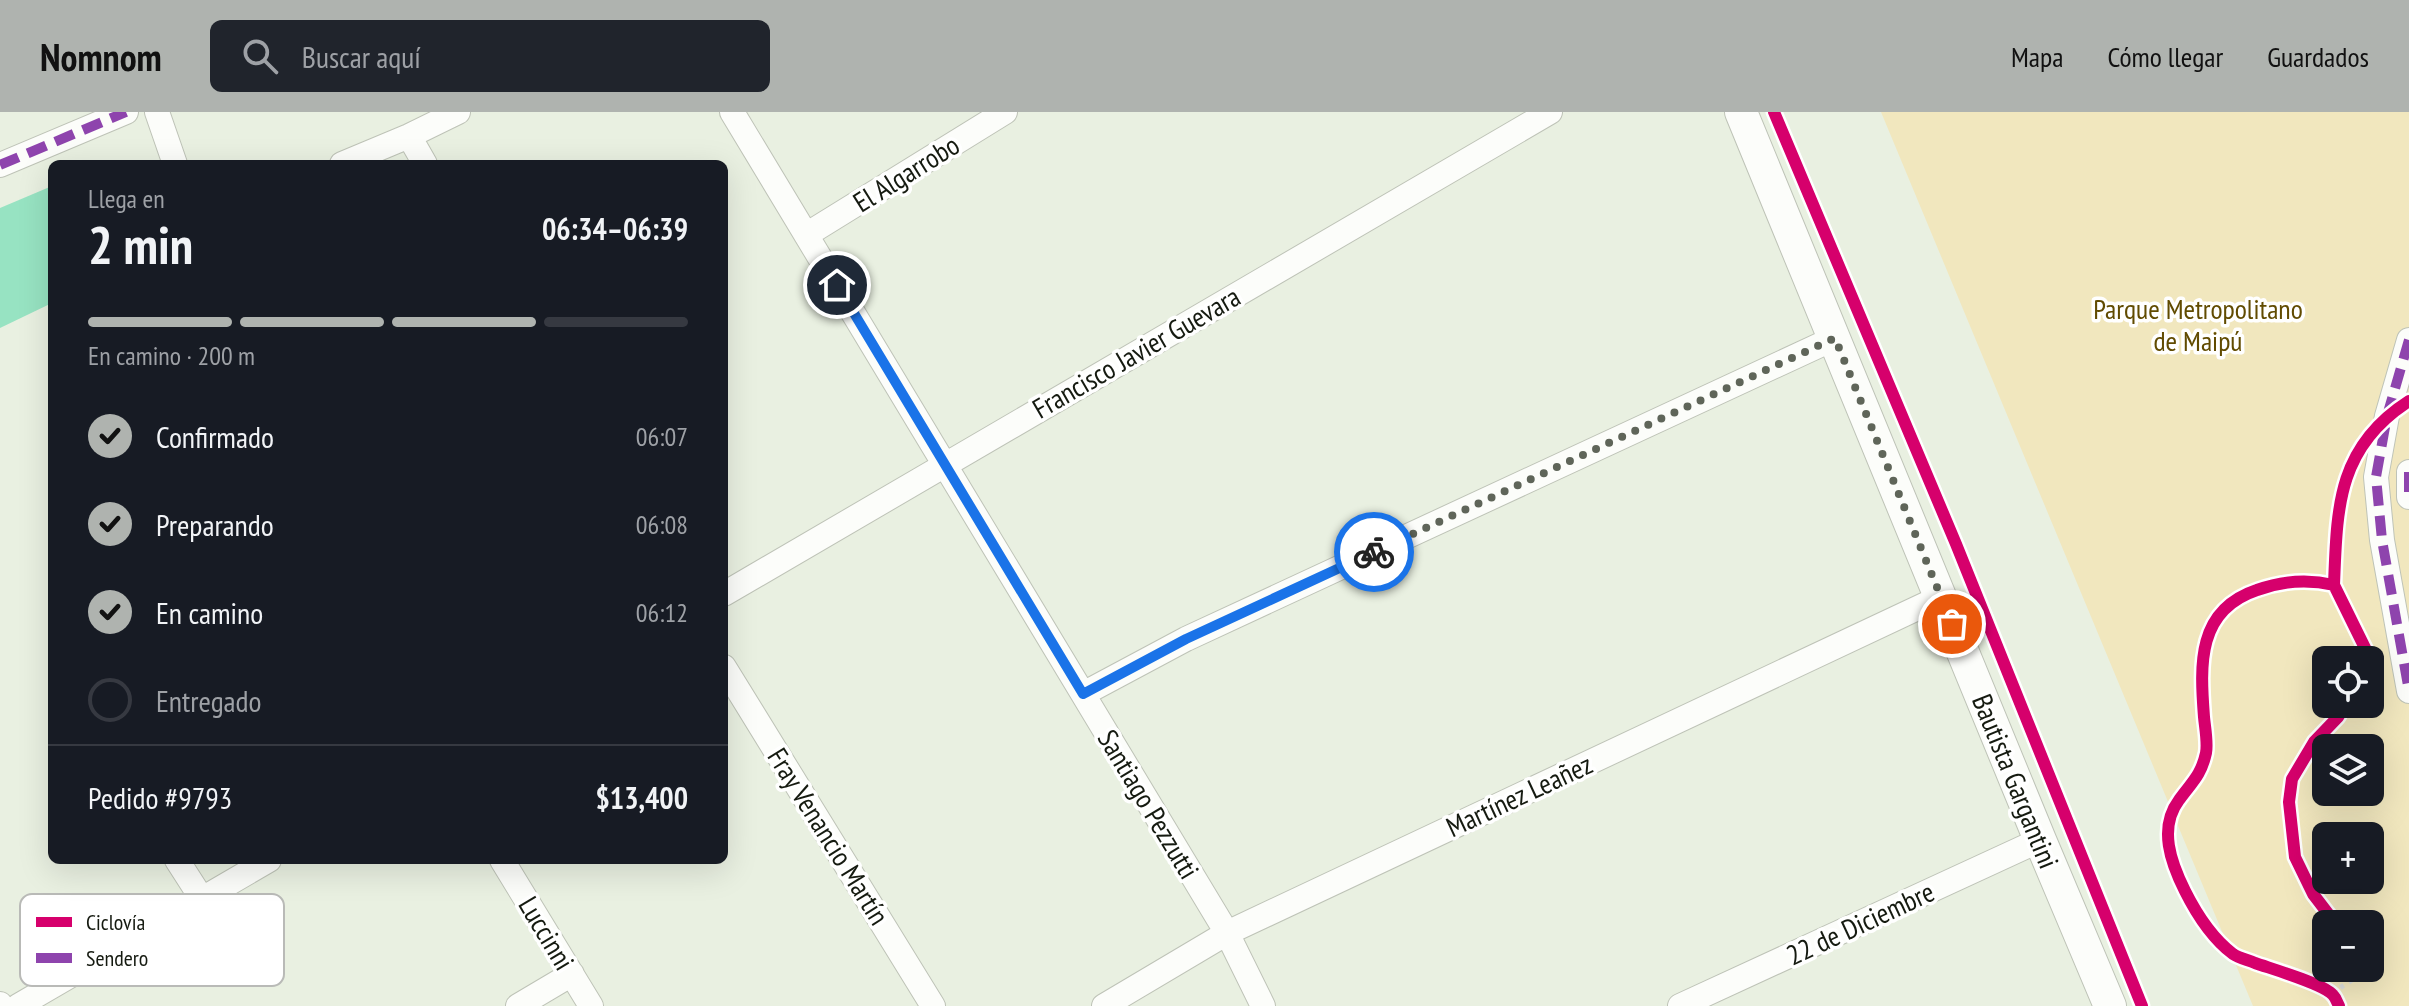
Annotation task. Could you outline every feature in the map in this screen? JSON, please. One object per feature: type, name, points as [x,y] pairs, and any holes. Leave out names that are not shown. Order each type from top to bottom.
[{"type":"street","points":[[0,165],[126,112]]},
{"type":"street","points":[[157,112],[174,160]]},
{"type":"street","points":[[352,160],[458,112]]},
{"type":"street","name":"Santiago Pezzutti","points":[[732,112],[1227,933],[1263,1006]]},
{"type":"street","name":"El Algarrobo","points":[[806,235],[1005,112]]},
{"type":"street","name":"Francisco Javier Guevara","points":[[728,592],[1550,112]]},
{"type":"street","name":"Bautista Gargantini","points":[[1741,112],[2110,1006]]},
{"type":"street","points":[[409,136],[423,160]]},
{"type":"street","points":[[1083,694],[1186,639],[1835,338]]},
{"type":"street","points":[[2409,340],[2387,416],[2376,477],[2382,540],[2409,691]]},
{"type":"street","points":[[2409,472],[2409,497]]},
{"type":"street","name":"Martínez Leañez","points":[[1104,1006],[1227,933],[1941,597]]},
{"type":"street","name":"Fray Venancio Martín","points":[[728,673],[933,1006]]},
{"type":"street","name":"22 de Diciembre","points":[[1680,1006],[2040,840]]},
{"type":"street","points":[[180,864],[199,894]]},
{"type":"street","points":[[211,894],[262,864]]},
{"type":"street","name":"Luccinni","points":[[504,864],[591,1006]]},
{"type":"street","points":[[518,1006],[572,974]]},
{"type":"street","points":[[18,1006],[52,986]]},
{"type":"path","points":[[2332,993],[2350,982]]},
{"type":"path","points":[[2319,987],[2332,993],[2339,1006]]},
{"type":"green space","name":"Parque Metropolitano de Maipú","points":[[1881,112],[2409,112],[2409,1006],[2253,1006]]},
{"type":"shaded area","points":[[48,188],[48,305],[0,328],[0,208]]},
{"type":"marked path","points":[[0,165],[126,112]]},
{"type":"marked path","points":[[2409,340],[2387,416],[2376,477],[2382,540],[2409,691]]},
{"type":"marked path","points":[[2409,472],[2409,497]]},
{"type":"cycle path","points":[[1774,112],[1956,544],[2142,1006]]},
{"type":"cycle path","points":[[2334,585],[2340,505],[2354,459],[2367,438],[2385,419],[2409,401]]},
{"type":"cycle path","points":[[2339,1006],[2334,996],[2319,986],[2238,957],[2219,941],[2189,899],[2171,857],[2168,834],[2173,811],[2198,773],[2206,753],[2203,659],[2206,641],[2223,611],[2237,599],[2276,585],[2295,582],[2334,585],[2364,646]]},
{"type":"cycle path","points":[[2325,910],[2313,894],[2295,857],[2289,802],[2292,779],[2314,742],[2337,718]]},
{"type":"way so far","points":[[1374,552],[1835,338],[1952,624]]},
{"type":"route","points":[[837,285],[1083,694],[1186,639],[1374,552]]}]
